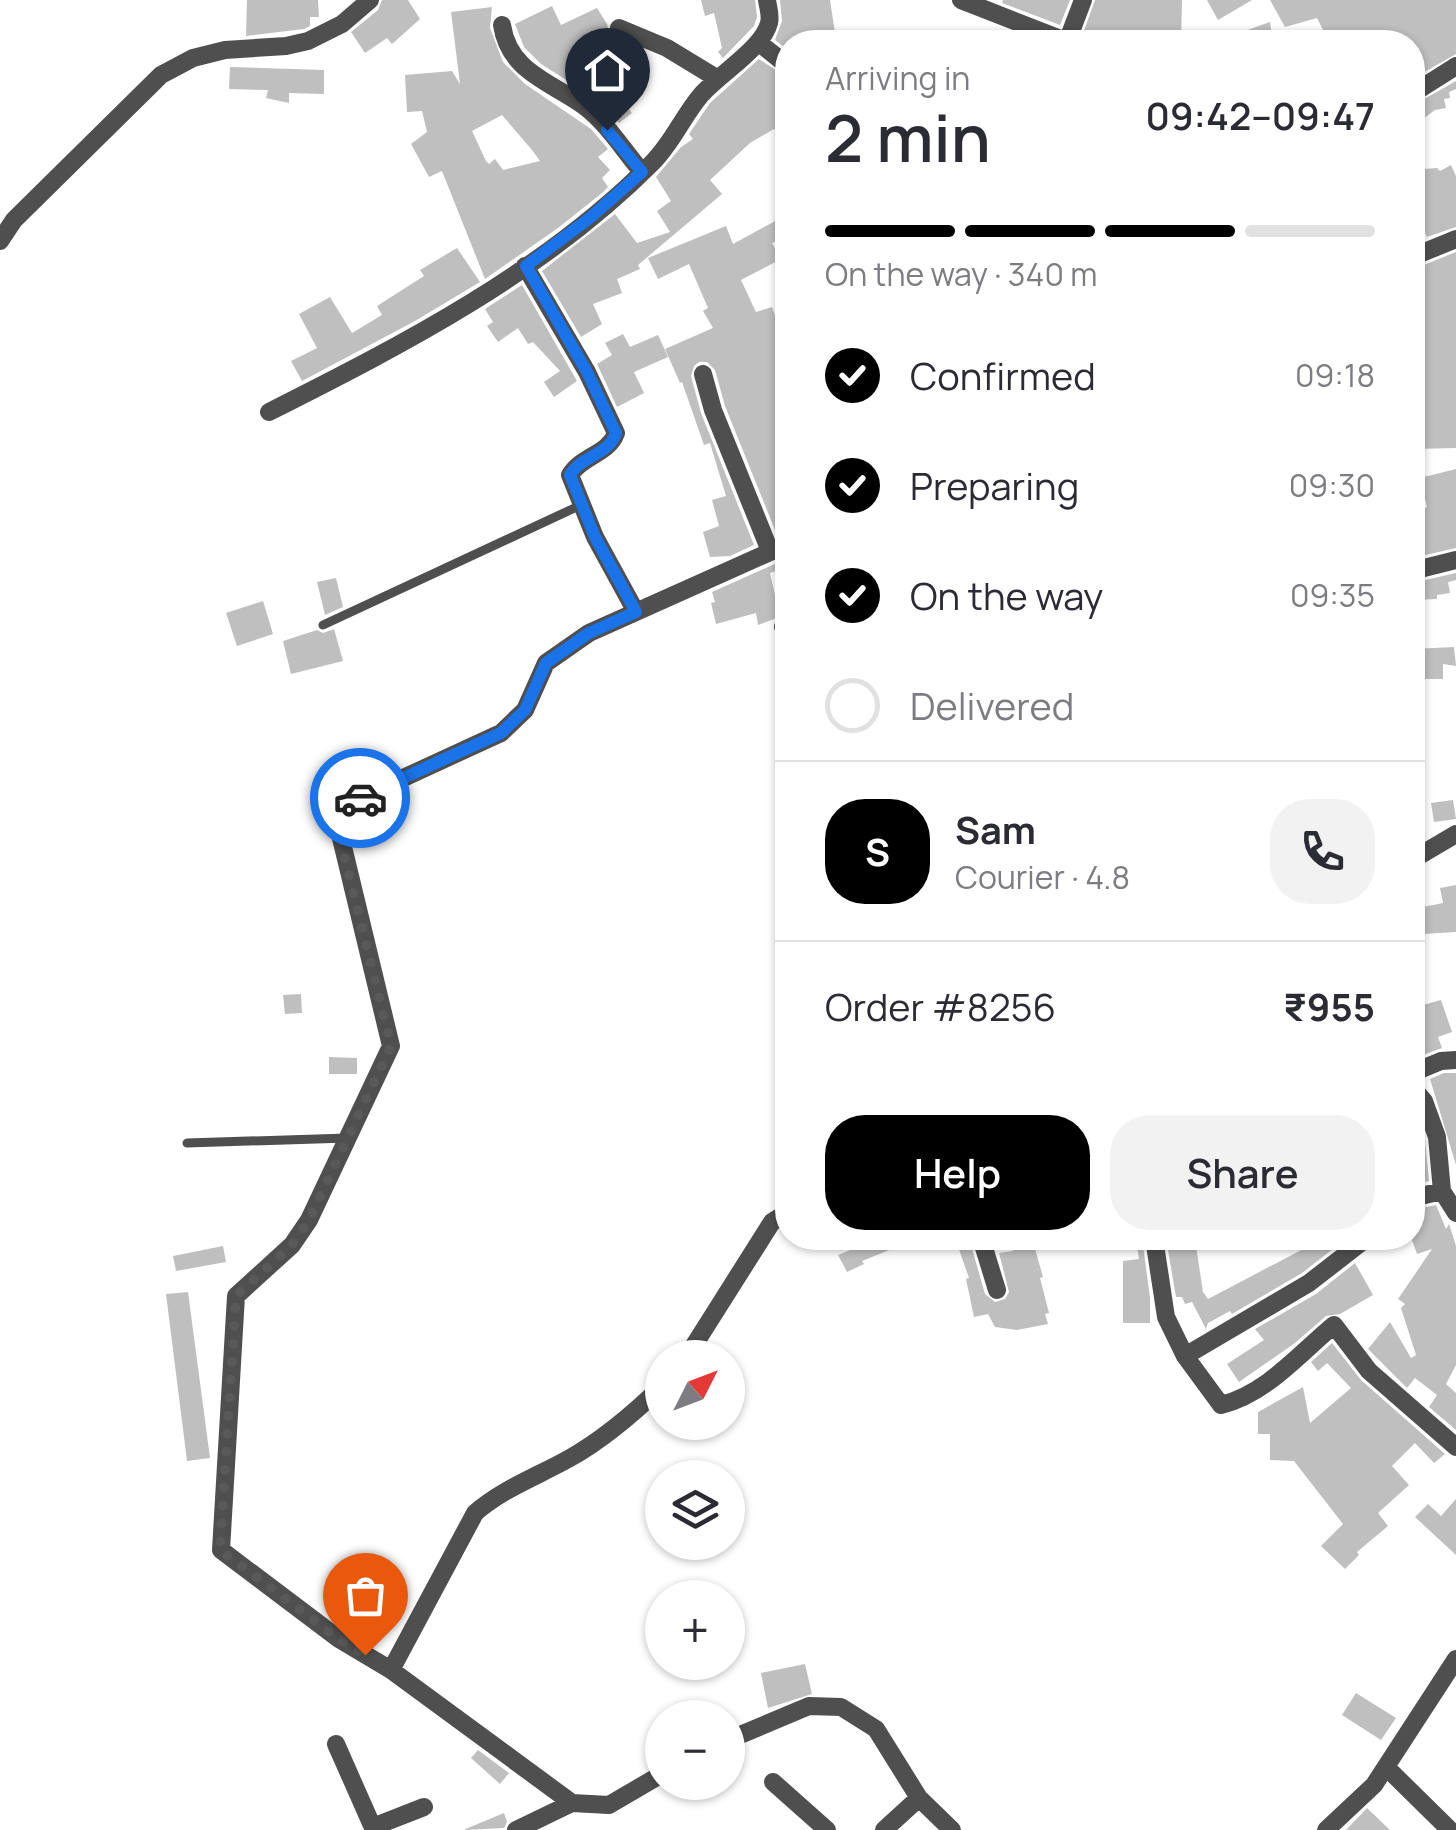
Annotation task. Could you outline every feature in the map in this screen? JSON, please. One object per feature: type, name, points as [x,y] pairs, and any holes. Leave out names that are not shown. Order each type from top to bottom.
[{"type":"street","points":[[0,241],[14,220],[161,75],[193,58],[225,50],[286,46],[308,40],[342,24],[370,0]]},
{"type":"street","points":[[268,412],[443,319],[526,266],[591,217],[674,139],[698,100],[758,42],[770,22],[767,0]]},
{"type":"street","points":[[961,0],[1037,30]]},
{"type":"street","points":[[1072,30],[1083,0]]},
{"type":"street","points":[[502,25],[504,39],[526,70],[583,106],[642,172]]},
{"type":"street","points":[[618,28],[667,48],[718,79]]},
{"type":"street","points":[[758,42],[775,56]]},
{"type":"street","points":[[1425,86],[1456,66]]},
{"type":"street","points":[[1425,251],[1456,238]]},
{"type":"street","points":[[526,266],[587,372],[616,433],[611,445],[572,471],[572,483],[636,612]]},
{"type":"street","points":[[704,374],[714,410],[775,540]]},
{"type":"street","points":[[572,1803],[220,1550],[236,1296],[292,1245],[309,1220],[391,1046],[338,830],[339,812],[351,802],[501,733],[525,710],[546,663],[589,633],[775,550]]},
{"type":"street","points":[[1425,568],[1456,560]]},
{"type":"street","points":[[1425,852],[1456,834]]},
{"type":"street","points":[[1425,1068],[1456,1060]]},
{"type":"street","points":[[1425,1103],[1437,1137],[1442,1190],[1456,1213]]},
{"type":"street","points":[[1425,1195],[1442,1190]]},
{"type":"street","points":[[697,1340],[775,1220]]},
{"type":"street","points":[[985,1250],[997,1290]]},
{"type":"street","points":[[1156,1250],[1166,1317],[1185,1356],[1221,1405],[1242,1400],[1267,1384],[1334,1325],[1369,1371],[1456,1447]]},
{"type":"street","points":[[1185,1356],[1309,1283],[1352,1250]]},
{"type":"street","points":[[391,1670],[475,1513],[490,1500],[574,1456],[645,1402]]},
{"type":"street","points":[[1326,1830],[1374,1786],[1456,1659]]},
{"type":"street","points":[[745,1733],[809,1706],[840,1707],[876,1729],[920,1798],[952,1830]]},
{"type":"street","points":[[336,1744],[373,1829],[424,1807]]},
{"type":"street","points":[[1386,1768],[1450,1830]]},
{"type":"street","points":[[773,1782],[827,1830]]},
{"type":"street","points":[[516,1830],[572,1803],[609,1805],[645,1784]]},
{"type":"street","points":[[884,1830],[920,1798]]},
{"type":"lane","points":[[323,624],[581,505]]},
{"type":"lane","points":[[186,1143],[348,1138]]},
{"type":"building","points":[[247,0],[318,0],[319,17],[310,17],[310,26],[304,29],[246,36]]},
{"type":"building","points":[[382,0],[408,0],[420,19],[392,44],[387,38],[365,53],[351,32],[378,10]]},
{"type":"building","points":[[701,0],[755,0],[754,26],[723,58],[718,52],[722,48],[714,13],[705,16]]},
{"type":"building","points":[[780,0],[830,0],[835,30],[779,30]]},
{"type":"building","points":[[1070,0],[1060,25],[1002,3]]},
{"type":"building","points":[[1095,0],[1182,0],[1181,30],[1084,30]]},
{"type":"building","points":[[1207,0],[1252,0],[1218,20]]},
{"type":"building","points":[[1270,0],[1456,0],[1456,54],[1425,72],[1425,30],[1323,30],[1317,18],[1285,27]]},
{"type":"building","points":[[552,6],[561,25],[597,8],[610,36],[630,48],[601,74],[632,113],[619,123],[592,96],[541,64],[524,47],[515,24]]},
{"type":"building","points":[[492,7],[490,28],[503,62],[525,84],[591,129],[608,149],[598,157],[610,170],[602,178],[608,187],[485,279],[442,171],[429,177],[411,144],[427,132],[422,111],[407,112],[405,75],[452,71],[460,84],[451,12]],"holes":[[[502,115],[540,161],[503,170],[495,159],[489,164],[486,161],[472,131]]]},
{"type":"building","points":[[1270,22],[1271,30],[1247,30]]},
{"type":"building","points":[[759,59],[775,69],[775,130],[750,143],[710,180],[722,194],[638,265],[640,269],[617,279],[622,293],[593,304],[602,324],[581,337],[542,271],[615,214],[637,243],[670,232],[657,211],[671,201],[656,177],[681,147],[693,139],[689,134],[710,103]]},
{"type":"building","points":[[230,67],[324,70],[324,94],[289,93],[289,103],[266,98],[268,90],[229,89]]},
{"type":"building","points":[[1456,81],[1450,98],[1444,99],[1446,108],[1425,117],[1425,99]]},
{"type":"building","points":[[1451,165],[1456,176],[1456,227],[1427,237],[1425,169],[1440,171]]},
{"type":"building","points":[[775,221],[775,262],[741,280],[756,312],[772,307],[775,315],[775,530],[725,406],[715,370],[707,362],[699,362],[691,376],[701,413],[754,545],[730,556],[710,557],[703,532],[719,526],[712,500],[726,496],[710,443],[704,445],[682,382],[665,349],[713,328],[703,311],[708,308],[689,264],[658,279],[648,258],[726,226],[733,244]]},
{"type":"building","points":[[457,248],[480,282],[302,381],[291,361],[317,348],[299,314],[330,297],[352,333],[382,315],[377,306],[424,276],[420,270]]},
{"type":"building","points":[[1456,252],[1456,448],[1425,449],[1425,265]]},
{"type":"building","points":[[522,285],[577,381],[554,397],[544,382],[560,371],[533,342],[528,344],[518,328],[498,342],[487,326],[493,322],[485,309]]},
{"type":"building","points":[[623,334],[630,347],[658,335],[668,357],[634,372],[644,393],[617,407],[597,364],[612,355],[605,343]]},
{"type":"building","points":[[1456,469],[1456,548],[1425,555],[1427,507],[1425,477]]},
{"type":"building","points":[[775,564],[775,571],[770,573],[775,619],[758,625],[756,613],[716,624],[712,592]]},
{"type":"building","points":[[1456,573],[1456,580],[1448,582],[1450,593],[1437,595],[1437,599],[1425,599],[1425,580]]},
{"type":"building","points":[[336,578],[343,607],[325,615],[317,582]]},
{"type":"building","points":[[263,601],[273,634],[237,646],[226,613]]},
{"type":"building","points":[[334,629],[343,661],[291,674],[283,641]]},
{"type":"building","points":[[1454,647],[1456,666],[1443,664],[1443,679],[1425,679],[1425,648]]},
{"type":"building","points":[[1453,800],[1456,819],[1434,822],[1431,803]]},
{"type":"building","points":[[1456,885],[1456,932],[1425,934],[1425,907],[1443,903],[1440,888]]},
{"type":"building","points":[[301,994],[302,1013],[285,1014],[283,995]]},
{"type":"building","points":[[1441,1000],[1452,1032],[1438,1037],[1442,1048],[1425,1054],[1425,1004]]},
{"type":"building","points":[[329,1057],[357,1058],[357,1074],[329,1074]]},
{"type":"building","points":[[1456,1073],[1456,1165],[1430,1079]]},
{"type":"building","points":[[1425,1139],[1429,1181],[1425,1182]]},
{"type":"building","points":[[1436,1205],[1446,1229],[1449,1224],[1456,1246],[1456,1365],[1446,1384],[1456,1393],[1456,1430],[1429,1407],[1437,1395],[1415,1378],[1407,1388],[1368,1349],[1390,1322],[1411,1358],[1416,1355],[1401,1308],[1405,1304],[1398,1299],[1432,1249],[1417,1254],[1416,1250],[1425,1250],[1425,1207]]},
{"type":"building","points":[[223,1246],[226,1262],[176,1271],[173,1256]]},
{"type":"building","points":[[850,1250],[889,1250],[847,1272],[838,1255]]},
{"type":"building","points":[[959,1250],[972,1250],[985,1294],[995,1302],[1005,1299],[1009,1292],[999,1253],[1035,1250],[1048,1324],[1017,1330],[995,1327],[988,1314],[974,1317],[966,1279],[969,1278]]},
{"type":"building","points":[[1138,1250],[1144,1250],[1150,1323],[1123,1323],[1123,1261],[1139,1259]]},
{"type":"building","points":[[1168,1250],[1197,1250],[1203,1292],[1208,1299],[1301,1250],[1332,1250],[1302,1273],[1232,1314],[1230,1311],[1208,1323],[1206,1329],[1192,1302],[1185,1304],[1182,1297],[1176,1297]]},
{"type":"building","points":[[1355,1263],[1373,1295],[1340,1314],[1326,1316],[1239,1382],[1227,1364],[1264,1340],[1255,1329],[1316,1294]]},
{"type":"building","points":[[188,1292],[210,1458],[187,1461],[166,1294]]},
{"type":"building","points":[[1332,1343],[1361,1380],[1445,1454],[1434,1463],[1415,1443],[1392,1466],[1409,1485],[1378,1513],[1388,1526],[1357,1552],[1359,1555],[1345,1569],[1321,1546],[1343,1524],[1294,1461],[1270,1460],[1270,1434],[1258,1434],[1258,1412],[1303,1387],[1310,1423],[1351,1388],[1327,1363],[1318,1371],[1311,1362]]},
{"type":"building","points":[[1456,1499],[1456,1555],[1415,1517],[1428,1504],[1441,1516]]},
{"type":"building","points":[[805,1664],[812,1694],[768,1708],[761,1673]]},
{"type":"building","points":[[1356,1693],[1396,1718],[1381,1740],[1342,1715]]},
{"type":"building","points":[[478,1750],[509,1773],[500,1784],[471,1758]]},
{"type":"building","points":[[1367,1808],[1390,1830],[1346,1830]]},
{"type":"building","points":[[504,1813],[504,1828],[463,1830]]},
{"type":"way so far","points":[[360,798],[339,812],[338,830],[391,1046],[309,1220],[292,1245],[236,1296],[220,1550],[365,1655]]},
{"type":"route","points":[[360,798],[501,733],[525,710],[546,663],[589,633],[636,612],[595,537],[570,475],[576,466],[611,445],[616,433],[587,372],[526,266],[564,240],[642,172],[607,130]]}]
